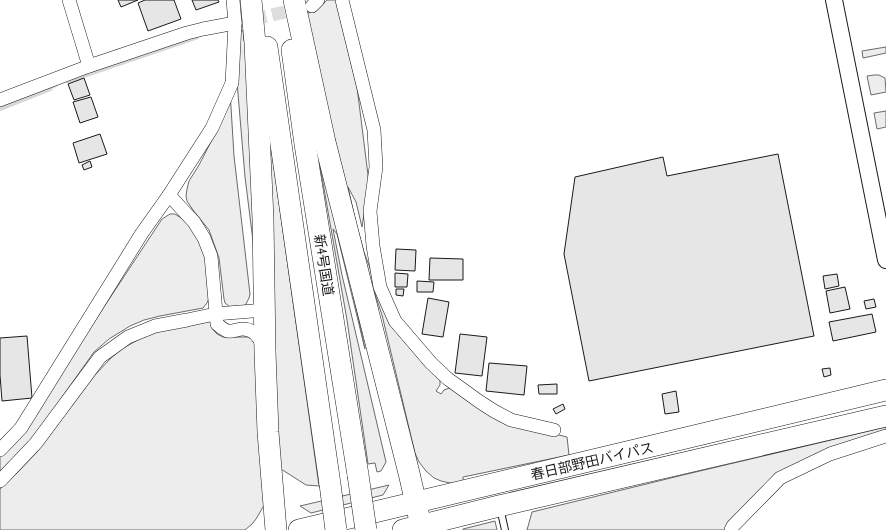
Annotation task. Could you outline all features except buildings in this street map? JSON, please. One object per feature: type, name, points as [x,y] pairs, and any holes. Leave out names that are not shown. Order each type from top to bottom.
[{"type":"highway","points":[[251,0],[255,43],[263,219],[268,432],[276,530]]},
{"type":"highway","name":"新4号国道","points":[[261,0],[336,530]]},
{"type":"highway","name":"新4号国道","points":[[286,0],[306,152],[366,530]]},
{"type":"highway","points":[[308,2],[325,142],[416,502],[415,529]]},
{"type":"highway","name":"春日部野田バイパス","points":[[299,530],[886,390]]},
{"type":"highway","name":"春日部野田バイパス","points":[[415,529],[499,506],[886,416]]},
{"type":"street","points":[[69,0],[89,66]]},
{"type":"street","points":[[0,450],[21,428],[142,233],[169,195],[212,128],[232,83],[235,23],[233,0]]},
{"type":"street","points":[[342,0],[374,130],[376,167],[370,211],[373,246],[380,287],[395,321],[431,363],[448,379],[480,402],[511,420],[554,430]]},
{"type":"street","points":[[834,0],[886,260]]},
{"type":"street","points":[[0,100],[89,66],[187,33],[235,23]]},
{"type":"street","points":[[169,195],[194,222],[204,238],[211,256],[217,324],[222,329],[229,331],[244,329],[256,334],[261,339],[265,352]]},
{"type":"street","points":[[0,481],[36,443],[100,357],[128,337],[155,326],[215,314],[265,310]]},
{"type":"street","points":[[731,530],[733,526],[780,478],[830,454],[886,436]]},
{"type":"lane","points":[[499,506],[505,530]]},
{"type":"shaded area","points":[[327,0],[336,0],[357,87],[369,183],[362,227],[356,202],[348,187],[364,252],[379,292],[440,378],[440,385],[436,391],[441,394],[444,390],[452,387],[543,431],[567,437],[569,455],[463,477],[463,482],[456,483],[441,481],[434,478],[419,462],[415,453],[382,315],[362,255],[342,175],[306,13],[315,12]]},
{"type":"shaded area","points":[[243,30],[244,41],[249,42],[257,273],[245,177],[235,58],[238,34]]},
{"type":"shaded area","points":[[886,47],[886,53],[863,58],[862,51]]},
{"type":"shaded area","points":[[879,75],[885,78],[886,92],[871,95],[867,76]]},
{"type":"shaded area","points":[[230,91],[234,156],[250,294],[245,306],[230,307],[225,303],[219,258],[209,230],[193,210],[187,201],[186,196],[189,181],[215,134]]},
{"type":"shaded area","points":[[886,111],[886,127],[877,129],[874,113]]},
{"type":"shaded area","points":[[267,118],[319,486],[306,485],[281,469],[277,447]]},
{"type":"shaded area","points":[[316,143],[340,233],[365,349],[337,234],[333,229],[342,275],[386,462],[381,471],[377,472],[375,463],[368,464],[347,320]]},
{"type":"shaded area","points":[[170,214],[175,214],[184,220],[200,242],[206,259],[209,298],[207,303],[203,308],[144,320],[130,326],[109,339],[94,352],[30,442],[0,473],[0,456],[57,378],[162,219]]},
{"type":"shaded area","points":[[210,321],[212,328],[217,334],[223,337],[248,337],[256,341],[267,494],[263,507],[252,524],[245,530],[0,530],[0,489],[37,452],[95,375],[111,358],[123,348],[147,335]]},
{"type":"shaded area","points":[[886,427],[886,432],[788,477],[731,530],[527,530],[532,512]]},
{"type":"shaded area","points":[[389,485],[383,495],[311,513],[300,506]]},
{"type":"shaded area","points":[[495,521],[497,530],[463,530],[463,529]]},
{"type":"waterway","points":[[68,81],[197,37]]},
{"type":"waterway","points":[[0,109],[50,89],[55,85]]},
{"type":"tunnel","points":[[235,23],[303,8]]}]
